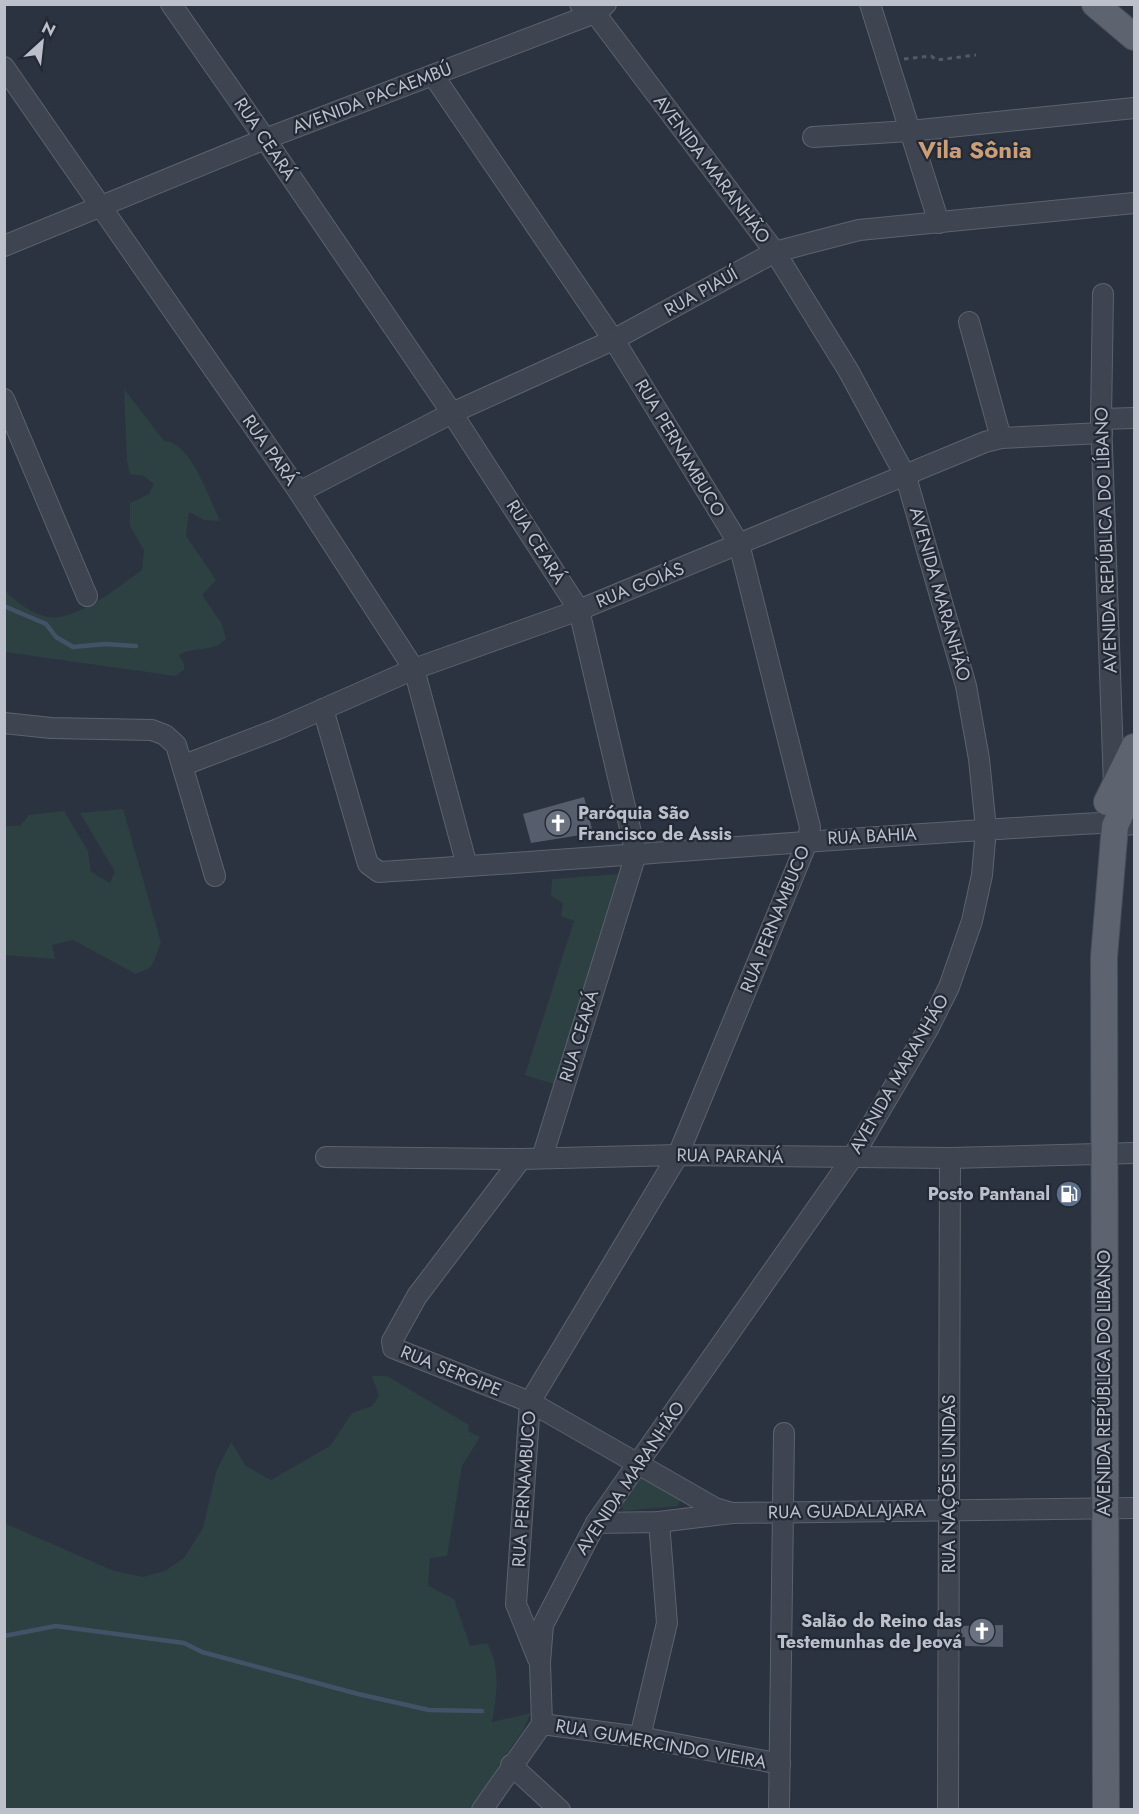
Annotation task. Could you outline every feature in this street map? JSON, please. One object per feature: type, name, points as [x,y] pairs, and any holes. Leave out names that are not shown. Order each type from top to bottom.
[{"type":"main road","points":[[1095,4],[1130,26]]},
{"type":"main road","name":"AVENIDA REPÚBLICA DO LIBANO","points":[[1106,1809],[1104,957],[1116,825],[1134,747]]},
{"type":"street","name":"RUA CEARÁ","points":[[171,4],[452,413],[579,610],[636,854],[542,1158]]},
{"type":"street","points":[[870,4],[939,223]]},
{"type":"street","name":"AVENIDA PACAEMBÚ","points":[[4,246],[265,139],[433,75],[594,7]]},
{"type":"street","name":"AVENIDA MARANHÃO","points":[[542,1724],[541,1634],[547,1613],[596,1523],[852,1158],[903,1075],[949,987],[972,921],[982,875],[986,829],[979,759],[966,686],[906,477],[848,370],[775,252],[594,7]]},
{"type":"street","name":"RUA PARÁ","points":[[4,68],[299,492],[414,669],[466,866]]},
{"type":"street","name":"RUA PERNAMBUCO","points":[[433,75],[613,340],[739,544],[810,827],[808,840],[678,1155],[530,1402],[516,1604],[540,1662]]},
{"type":"street","points":[[813,137],[910,131],[1134,108]]},
{"type":"street","name":"RUA PIAUÍ","points":[[299,492],[452,413],[613,340],[775,252],[852,231],[1134,203]]},
{"type":"street","name":"AVENIDA REPÚBLICA DO LÍBANO","points":[[1103,294],[1102,426],[1124,786]]},
{"type":"street","points":[[969,322],[1001,438]]},
{"type":"street","points":[[5,403],[87,596]]},
{"type":"street","name":"RUA GOIÁS","points":[[184,765],[323,709],[414,669],[579,610],[906,477],[985,442],[1102,426],[1134,418]]},
{"type":"street","name":"RUA BAHIA","points":[[323,709],[365,856],[368,864],[379,872],[808,840],[986,829],[1116,825]]},
{"type":"street","points":[[4,723],[51,728],[152,730],[165,735],[176,745],[184,765],[215,876]]},
{"type":"street","name":"RUA PARANÁ","points":[[326,1157],[521,1159],[678,1155],[950,1158],[1134,1153]]},
{"type":"street","name":"RUA NAÇÕES UNIDAS","points":[[948,1809],[950,1158]]},
{"type":"street","name":"RUA SERGIPE","points":[[521,1159],[417,1296],[392,1341],[393,1348],[530,1402],[715,1508],[732,1513]]},
{"type":"street","points":[[779,1809],[784,1433]]},
{"type":"street","name":"RUA GUADALAJARA","points":[[596,1523],[659,1522],[732,1513],[1134,1508]]},
{"type":"street","points":[[639,1737],[668,1623],[659,1522]]},
{"type":"street","points":[[482,1809],[542,1724]]},
{"type":"street","name":"RUA GUMERCINDO VIEIRA","points":[[542,1724],[639,1737],[780,1764]]},
{"type":"street","points":[[511,1765],[560,1809]]},
{"type":"path","points":[[887,60],[931,56],[937,60],[976,55]]},
{"type":"shaded area","points":[[124,389],[164,441],[173,443],[191,460],[220,521],[204,520],[189,512],[186,536],[216,580],[202,595],[222,624],[226,639],[215,646],[191,650],[179,655],[184,664],[184,670],[175,676],[5,652],[5,591],[36,613],[48,617],[59,617],[71,614],[97,601],[142,570],[144,550],[130,526],[130,503],[149,494],[154,484],[144,476],[130,474],[127,461]]},
{"type":"shaded area","points":[[123,809],[161,943],[151,967],[136,974],[73,940],[52,945],[55,959],[5,955],[5,826],[20,826],[29,815],[64,811],[88,851],[91,872],[110,883],[115,872],[80,813]]},
{"type":"shaded area","points":[[618,874],[554,1084],[525,1075],[574,921],[561,916],[563,903],[551,896],[552,879]]},
{"type":"shaded area","points":[[372,1376],[387,1376],[469,1425],[468,1431],[480,1437],[462,1466],[447,1556],[430,1558],[428,1586],[454,1599],[470,1646],[487,1643],[496,1672],[492,1722],[531,1713],[523,1730],[470,1809],[5,1809],[4,1523],[114,1571],[143,1577],[165,1571],[184,1558],[203,1528],[216,1472],[231,1442],[246,1466],[271,1480],[330,1446],[352,1413],[372,1406],[379,1396]]},
{"type":"shaded area","points":[[643,1476],[678,1496],[680,1501],[678,1506],[623,1511],[621,1504],[639,1477]]},
{"type":"building","name":"Paróquia São Francisco de Assis","points":[[584,797],[593,833],[531,843],[523,814]]},
{"type":"building","name":"Salão do Reino das Testemunhas de Jeová","points":[[1003,1625],[1003,1647],[965,1646],[965,1637],[961,1637],[961,1626]]},
{"type":"waterway","points":[[4,606],[46,624],[56,637],[73,647],[105,644],[136,646]]},
{"type":"waterway","points":[[4,1636],[56,1626],[184,1643],[202,1652],[358,1694],[429,1710],[482,1711]]},
{"type":"place","name":"Paróquia São Francisco de Assis","points":[[558,823]]},
{"type":"place","name":"Posto Pantanal","points":[[1069,1194]]},
{"type":"place","name":"Salão do Reino das Testemunhas de Jeová","points":[[982,1631]]},
{"type":"district","name":"Vila Sônia","points":[[975,149]]}]
